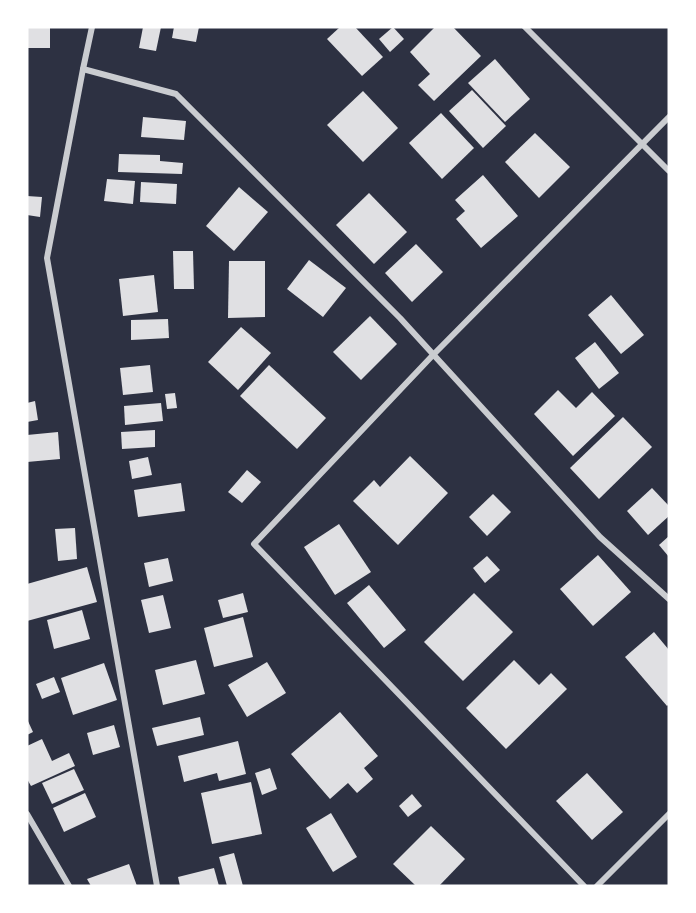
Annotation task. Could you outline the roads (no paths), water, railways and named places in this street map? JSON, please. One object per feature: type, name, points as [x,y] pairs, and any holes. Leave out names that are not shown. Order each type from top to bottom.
[{"type":"street","points":[[92,27],[47,258],[158,886]]},
{"type":"street","points":[[525,27],[669,171]]},
{"type":"street","points":[[83,69],[176,94],[400,318],[600,537],[669,599]]},
{"type":"street","points":[[584,886],[254,544],[433,355],[669,117]]},
{"type":"street","points":[[27,813],[69,886]]},
{"type":"street","points":[[597,886],[669,814]]}]
